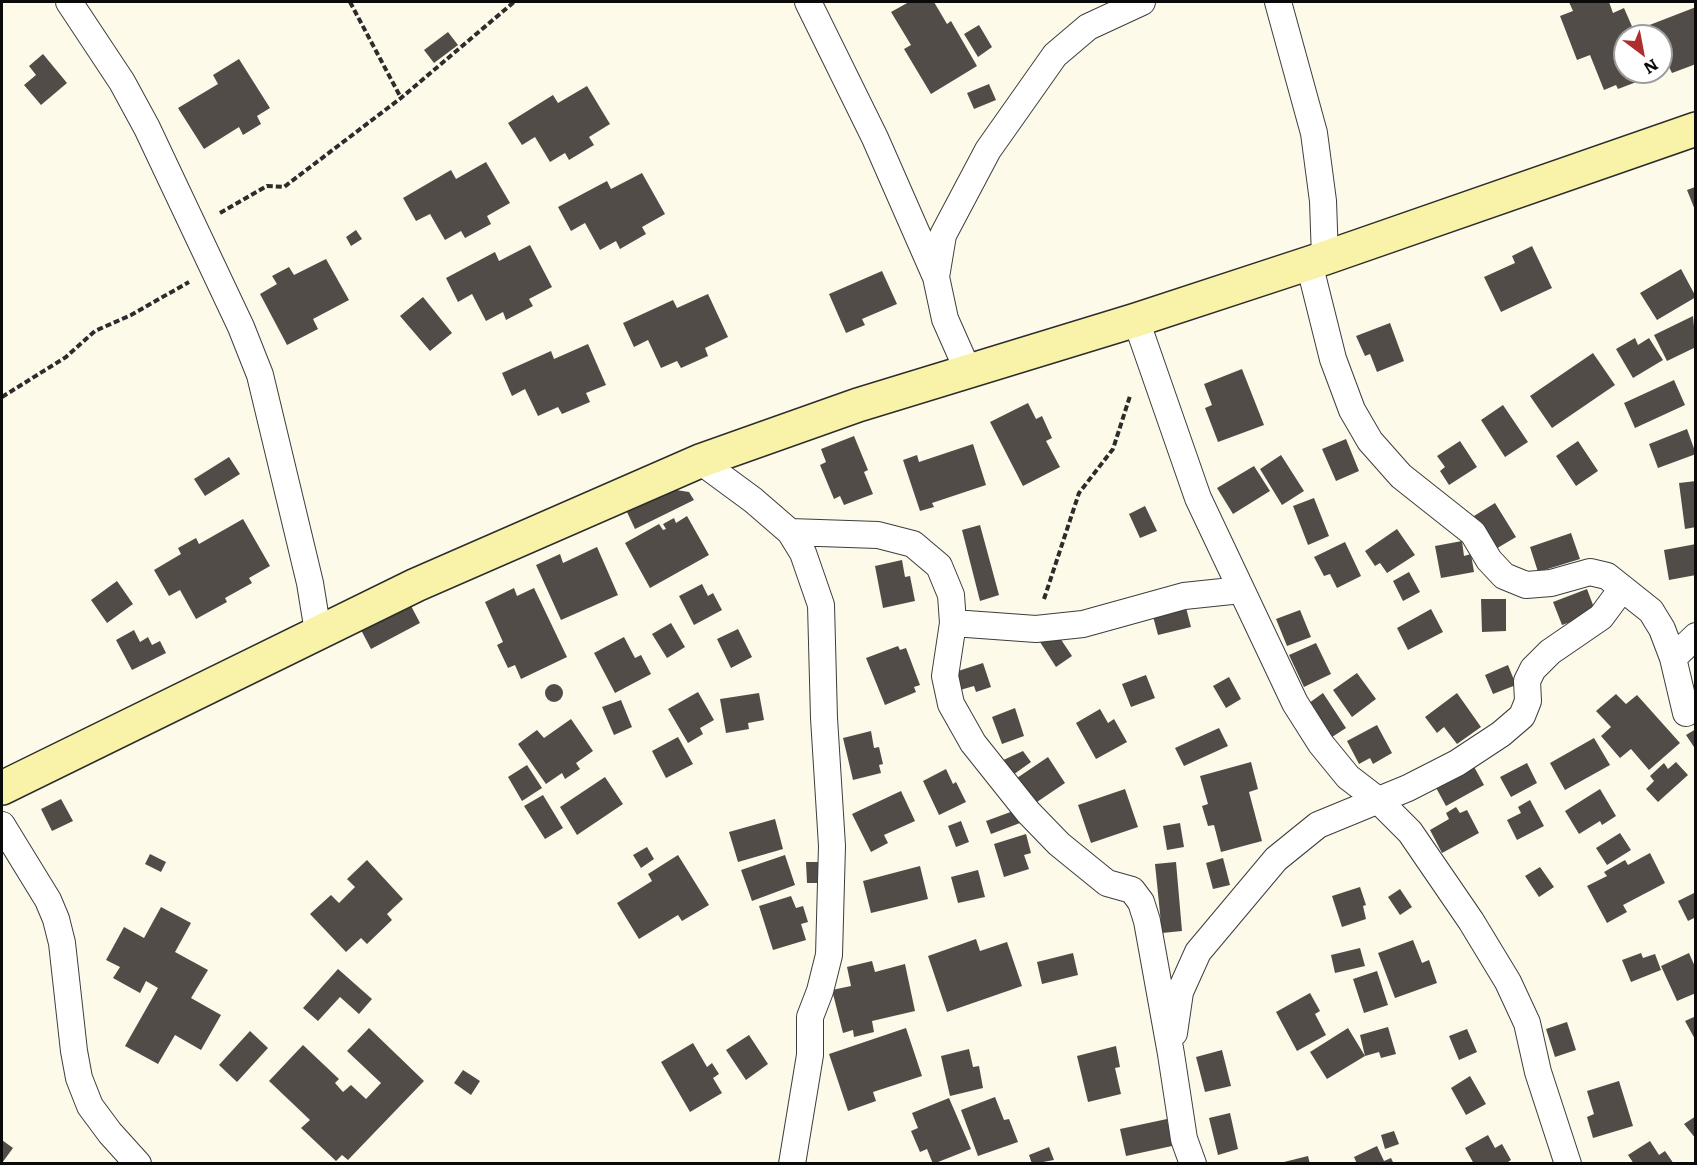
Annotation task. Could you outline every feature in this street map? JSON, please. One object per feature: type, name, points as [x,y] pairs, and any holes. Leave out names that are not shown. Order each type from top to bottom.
[{"type":"street","points":[[69,2],[122,82],[147,128],[241,327],[260,375],[310,583],[318,632]]},
{"type":"street","points":[[808,2],[874,138],[936,277],[945,319],[968,371]]},
{"type":"street","points":[[936,277],[943,235],[988,150],[1055,55],[1088,27],[1142,2]]},
{"type":"street","points":[[1278,2],[1314,133],[1323,201],[1317,260],[1333,358],[1352,410],[1370,441],[1401,476],[1473,533],[1489,560],[1504,576],[1526,585],[1551,583],[1590,572],[1607,576],[1621,590],[1651,611],[1662,629],[1673,658],[1686,713]]},
{"type":"street","points":[[2,788],[416,585],[700,461],[858,405],[968,371],[1140,333],[1317,260],[1695,129]]},
{"type":"street","points":[[1140,333],[1198,498],[1295,703],[1321,744],[1348,777],[1378,800],[1410,832],[1471,921],[1508,982],[1527,1023],[1538,1072],[1568,1164]]},
{"type":"street","points":[[700,461],[753,500],[790,532],[804,553],[821,605],[824,718],[832,846],[829,955],[820,991],[810,1017],[810,1055],[792,1164]]},
{"type":"street","points":[[790,532],[878,535],[913,544],[939,566],[951,595],[953,623],[945,676],[951,704],[973,743],[1028,812],[1059,844],[1107,883],[1132,890],[1141,902],[1147,921],[1184,1139],[1193,1164]]},
{"type":"street","points":[[953,623],[1036,629],[1083,624],[1184,596],[1241,590]]},
{"type":"street","points":[[1171,1054],[1180,992],[1198,952],[1276,859],[1318,825],[1457,763],[1501,734],[1522,716],[1528,700],[1527,681],[1533,669],[1550,652],[1601,617],[1621,590]]},
{"type":"street","points":[[1673,658],[1695,636]]},
{"type":"street","points":[[2,825],[48,900],[56,919],[62,943],[74,1051],[79,1078],[90,1106],[138,1164]]},
{"type":"street","points":[[1172,1164],[1184,1139]]},
{"type":"path","points":[[350,2],[401,98]]},
{"type":"path","points":[[193,229],[267,186],[284,188],[401,98],[514,2]]},
{"type":"path","points":[[2,397],[66,357],[95,331],[131,315],[212,269]]},
{"type":"path","points":[[1036,629],[1079,493],[1113,449],[1140,333]]},
{"type":"building","points":[[909,2],[934,2],[947,24],[951,21],[977,66],[931,94],[904,49],[911,45],[891,12]]},
{"type":"building","points":[[1569,2],[1609,2],[1613,13],[1624,8],[1631,24],[1613,24],[1613,84],[1631,84],[1618,89],[1616,85],[1604,90],[1590,55],[1577,60],[1560,16],[1573,11]]},
{"type":"building","points":[[1696,7],[1696,64],[1673,73],[1673,24],[1652,24]]},
{"type":"building","points":[[979,25],[992,47],[978,57],[964,34]]},
{"type":"building","points":[[448,32],[458,45],[434,63],[424,50]]},
{"type":"building","points":[[43,54],[67,83],[41,105],[24,85],[36,75],[29,66]]},
{"type":"building","points":[[239,59],[270,108],[257,116],[261,124],[243,135],[239,127],[204,149],[178,108],[218,84],[213,75]]},
{"type":"building","points":[[989,84],[996,100],[974,109],[967,93]]},
{"type":"building","points":[[587,86],[610,124],[589,137],[594,145],[569,160],[565,153],[550,162],[535,137],[522,145],[508,123],[553,95],[558,103]]},
{"type":"building","points":[[486,162],[510,203],[487,216],[491,224],[465,238],[461,231],[445,240],[430,214],[416,221],[403,198],[451,170],[456,179]]},
{"type":"building","points":[[642,173],[665,214],[642,227],[646,234],[620,249],[616,241],[600,250],[585,223],[571,231],[558,207],[607,181],[611,189]]},
{"type":"building","points":[[1695,187],[1695,210],[1687,190]]},
{"type":"building","points":[[356,230],[362,239],[351,246],[346,237]]},
{"type":"building","points":[[530,245],[552,287],[529,299],[533,306],[506,320],[503,312],[486,321],[472,294],[458,302],[446,278],[495,252],[499,261]]},
{"type":"building","points":[[1532,246],[1552,288],[1501,312],[1484,277],[1515,263],[1512,256]]},
{"type":"building","points":[[326,259],[349,300],[313,319],[318,329],[287,345],[260,294],[277,284],[272,276],[289,267],[294,275]]},
{"type":"building","points":[[1681,269],[1696,297],[1657,320],[1640,293]]},
{"type":"building","points":[[882,271],[897,304],[862,319],[865,325],[846,333],[829,294]]},
{"type":"building","points":[[708,294],[728,337],[705,348],[708,356],[681,368],[677,361],[661,368],[648,340],[634,347],[623,323],[673,300],[677,308]]},
{"type":"building","points":[[423,297],[452,333],[430,351],[400,316]]},
{"type":"building","points":[[1693,316],[1696,347],[1667,361],[1654,335]]},
{"type":"building","points":[[1390,323],[1404,361],[1377,372],[1370,354],[1365,356],[1356,336]]},
{"type":"building","points":[[1635,338],[1638,345],[1649,338],[1663,360],[1633,378],[1616,349]]},
{"type":"building","points":[[588,344],[606,385],[586,393],[590,402],[562,414],[558,407],[538,416],[525,389],[512,396],[502,373],[551,351],[554,359]]},
{"type":"building","points":[[1593,353],[1615,385],[1552,428],[1530,396]]},
{"type":"building","points":[[1242,369],[1264,425],[1218,442],[1205,408],[1212,405],[1204,384]]},
{"type":"building","points":[[1674,380],[1685,405],[1635,428],[1624,403]]},
{"type":"building","points":[[1028,403],[1036,419],[1042,416],[1052,438],[1046,441],[1060,467],[1023,486],[990,422]]},
{"type":"building","points":[[1503,405],[1528,442],[1505,457],[1481,420]]},
{"type":"building","points":[[1687,429],[1696,454],[1658,468],[1649,444]]},
{"type":"building","points":[[854,436],[868,470],[864,472],[873,494],[844,505],[840,496],[834,499],[820,465],[826,462],[821,449]]},
{"type":"building","points":[[1346,439],[1359,471],[1336,481],[1322,449]]},
{"type":"building","points":[[1460,441],[1477,467],[1449,485],[1440,471],[1445,467],[1437,456]]},
{"type":"building","points":[[1578,441],[1598,471],[1576,486],[1556,456]]},
{"type":"building","points":[[973,444],[986,485],[932,503],[934,507],[920,511],[903,460],[917,455],[919,462]]},
{"type":"building","points":[[1281,455],[1304,491],[1282,505],[1260,469]]},
{"type":"building","points":[[229,457],[240,474],[205,496],[194,479]]},
{"type":"building","points":[[1254,466],[1270,491],[1233,514],[1217,488]]},
{"type":"building","points":[[1696,481],[1696,527],[1685,529],[1679,483]]},
{"type":"building","points":[[676,490],[689,492],[694,500],[635,529],[627,512]]},
{"type":"building","points":[[1314,498],[1329,536],[1308,545],[1293,506]]},
{"type":"building","points":[[1495,503],[1516,537],[1494,550],[1474,516]]},
{"type":"building","points":[[1145,506],[1157,531],[1140,538],[1129,514]]},
{"type":"building","points":[[687,516],[709,555],[650,588],[625,543],[659,524],[663,530],[666,529],[663,524],[674,518],[676,523]]},
{"type":"building","points":[[243,519],[270,566],[249,578],[252,583],[225,598],[227,602],[196,619],[180,590],[169,596],[154,570],[181,554],[178,548],[196,538],[199,544]]},
{"type":"building","points":[[980,525],[999,595],[980,601],[962,530]]},
{"type":"building","points":[[1397,529],[1415,555],[1387,573],[1380,563],[1375,566],[1365,551]]},
{"type":"building","points":[[1571,533],[1580,559],[1538,572],[1530,547]]},
{"type":"building","points":[[1462,541],[1464,556],[1471,554],[1474,572],[1441,578],[1435,546]]},
{"type":"building","points":[[1345,542],[1361,576],[1337,588],[1330,574],[1324,576],[1314,557]]},
{"type":"building","points":[[1696,544],[1696,575],[1669,580],[1664,550]]},
{"type":"building","points":[[597,547],[618,595],[561,620],[536,565],[560,554],[563,563]]},
{"type":"building","points":[[902,560],[905,577],[910,576],[915,601],[883,608],[875,566]]},
{"type":"building","points":[[1409,572],[1420,592],[1403,601],[1393,581]]},
{"type":"building","points":[[117,581],[133,604],[107,623],[91,600]]},
{"type":"building","points":[[702,584],[708,596],[713,593],[722,610],[694,625],[679,596]]},
{"type":"building","points":[[514,588],[517,596],[534,588],[567,657],[521,679],[515,665],[508,668],[497,645],[503,642],[485,602]]},
{"type":"building","points":[[1587,589],[1596,613],[1562,625],[1553,602]]},
{"type":"building","points":[[1481,599],[1506,599],[1506,631],[1482,632]]},
{"type":"building","points":[[1184,600],[1191,627],[1158,635],[1151,609]]},
{"type":"building","points":[[410,604],[420,623],[371,649],[361,630]]},
{"type":"building","points":[[1431,609],[1443,632],[1408,650],[1397,628]]},
{"type":"building","points":[[1300,610],[1311,637],[1287,646],[1276,619]]},
{"type":"building","points":[[671,623],[685,647],[667,658],[652,634]]},
{"type":"building","points":[[738,629],[752,657],[731,668],[717,639]]},
{"type":"building","points":[[134,630],[140,642],[148,637],[152,645],[160,641],[166,653],[132,670],[116,640]]},
{"type":"building","points":[[1056,632],[1072,656],[1056,667],[1040,642]]},
{"type":"building","points":[[624,637],[635,658],[641,655],[651,674],[615,693],[594,653]]},
{"type":"building","points":[[1316,643],[1331,674],[1304,687],[1289,655]]},
{"type":"building","points":[[898,646],[900,650],[906,648],[920,685],[914,687],[916,692],[885,705],[866,658]]},
{"type":"building","points":[[983,663],[991,687],[976,692],[974,686],[960,690],[955,672]]},
{"type":"building","points":[[1508,665],[1516,685],[1493,694],[1485,675]]},
{"type":"building","points":[[1357,673],[1376,699],[1352,717],[1333,690]]},
{"type":"building","points":[[1146,675],[1155,698],[1131,707],[1122,684]]},
{"type":"building","points":[[1229,677],[1241,699],[1226,708],[1213,686]]},
{"type":"building","points":[[554,684],[560,687],[563,693],[560,699],[554,702],[548,699],[545,693],[548,687]]},
{"type":"building","points":[[698,692],[714,720],[700,728],[703,734],[688,743],[668,709]]},
{"type":"building","points":[[759,693],[764,720],[748,723],[749,729],[726,733],[720,699]]},
{"type":"building","points":[[1323,693],[1346,728],[1332,737],[1309,703]]},
{"type":"building","points":[[1457,693],[1481,727],[1457,744],[1444,727],[1437,733],[1425,717]]},
{"type":"building","points":[[1616,694],[1626,704],[1637,695],[1680,743],[1649,770],[1631,749],[1620,758],[1601,736],[1611,727],[1596,711]]},
{"type":"building","points":[[621,700],[632,727],[614,735],[602,707]]},
{"type":"building","points":[[1015,708],[1024,736],[1002,744],[992,717]]},
{"type":"building","points":[[1100,709],[1108,723],[1114,719],[1127,742],[1096,759],[1076,723]]},
{"type":"building","points":[[571,719],[593,751],[576,763],[580,769],[565,779],[562,773],[546,784],[518,744],[537,730],[544,738]]},
{"type":"building","points":[[1377,725],[1392,753],[1373,764],[1370,758],[1359,764],[1347,741]]},
{"type":"building","points":[[1219,728],[1228,746],[1184,766],[1175,748]]},
{"type":"building","points":[[1696,729],[1696,750],[1686,735]]},
{"type":"building","points":[[871,731],[874,748],[879,747],[883,764],[879,765],[881,773],[853,780],[843,738]]},
{"type":"building","points":[[678,737],[693,764],[666,778],[652,751]]},
{"type":"building","points":[[1594,738],[1610,765],[1565,790],[1550,763]]},
{"type":"building","points":[[1023,751],[1031,762],[1010,777],[999,762]]},
{"type":"building","points":[[1048,757],[1065,783],[1034,804],[1017,778]]},
{"type":"building","points":[[1251,762],[1258,789],[1249,792],[1262,841],[1221,852],[1214,825],[1208,826],[1202,806],[1208,804],[1200,776]]},
{"type":"building","points":[[1676,762],[1688,775],[1658,802],[1646,789],[1654,781],[1650,776],[1664,763],[1668,769]]},
{"type":"building","points":[[1472,763],[1484,785],[1446,806],[1434,784]]},
{"type":"building","points":[[1527,763],[1537,783],[1511,797],[1500,777]]},
{"type":"building","points":[[527,765],[542,788],[522,801],[508,777]]},
{"type":"building","points":[[946,769],[953,784],[956,782],[966,802],[939,815],[923,781]]},
{"type":"building","points":[[605,777],[623,804],[577,835],[560,807]]},
{"type":"building","points":[[1125,789],[1138,827],[1091,843],[1078,805]]},
{"type":"building","points":[[1600,789],[1616,816],[1602,825],[1600,821],[1579,834],[1565,811]]},
{"type":"building","points":[[901,791],[915,821],[884,835],[888,843],[871,852],[852,814]]},
{"type":"building","points":[[543,795],[563,828],[545,839],[524,806]]},
{"type":"building","points":[[61,799],[73,821],[52,831],[41,809]]},
{"type":"building","points":[[1530,800],[1544,826],[1517,840],[1507,820],[1521,813],[1518,807]]},
{"type":"building","points":[[1456,807],[1460,813],[1467,810],[1479,833],[1442,853],[1430,830],[1449,819],[1446,813]]},
{"type":"building","points":[[1016,810],[1020,823],[991,834],[986,821]]},
{"type":"building","points":[[775,819],[783,849],[738,862],[729,832]]},
{"type":"building","points":[[961,821],[969,842],[956,847],[948,826]]},
{"type":"building","points":[[1180,823],[1184,847],[1167,850],[1163,826]]},
{"type":"building","points":[[1620,833],[1631,850],[1607,865],[1596,848]]},
{"type":"building","points":[[1026,834],[1031,853],[1024,855],[1029,869],[1004,877],[994,844]]},
{"type":"building","points":[[647,847],[654,859],[641,868],[633,855]]},
{"type":"building","points":[[1650,853],[1665,883],[1623,905],[1627,912],[1607,923],[1587,886],[1607,876],[1604,872],[1625,860],[1628,865]]},
{"type":"building","points":[[150,854],[166,862],[161,872],[145,864]]},
{"type":"building","points":[[678,855],[709,905],[682,921],[678,915],[639,939],[617,903],[652,881],[648,874]]},
{"type":"building","points":[[785,855],[795,885],[752,901],[741,870]]},
{"type":"building","points":[[1223,858],[1230,885],[1213,889],[1206,863]]},
{"type":"building","points":[[367,860],[403,899],[387,914],[392,920],[367,944],[361,938],[346,952],[310,914],[331,895],[339,903],[355,887],[347,879]]},
{"type":"building","points":[[806,862],[818,862],[819,883],[807,883]]},
{"type":"building","points":[[1176,862],[1182,931],[1162,933],[1155,864]]},
{"type":"building","points":[[920,866],[928,899],[871,913],[863,881]]},
{"type":"building","points":[[1540,867],[1554,887],[1539,897],[1525,876]]},
{"type":"building","points":[[978,870],[985,897],[958,903],[951,877]]},
{"type":"building","points":[[1360,887],[1366,905],[1363,906],[1366,919],[1342,927],[1332,896]]},
{"type":"building","points":[[1400,889],[1412,907],[1400,915],[1388,897]]},
{"type":"building","points":[[1696,892],[1696,917],[1688,921],[1678,901]]},
{"type":"building","points":[[791,896],[796,908],[803,906],[808,922],[801,924],[806,940],[773,950],[759,906]]},
{"type":"building","points":[[161,907],[191,923],[175,952],[208,970],[191,998],[221,1015],[201,1050],[175,1035],[158,1064],[125,1046],[158,988],[146,981],[140,993],[113,978],[120,967],[106,960],[124,927],[144,938]]},
{"type":"building","points":[[976,939],[980,951],[1007,942],[1022,986],[947,1012],[928,956]]},
{"type":"building","points":[[1413,940],[1422,963],[1429,960],[1437,983],[1395,998],[1378,953]]},
{"type":"building","points":[[1360,948],[1365,966],[1335,973],[1331,955]]},
{"type":"building","points":[[1073,953],[1078,975],[1042,984],[1037,962]]},
{"type":"building","points":[[1641,953],[1643,958],[1655,954],[1661,970],[1631,982],[1622,960]]},
{"type":"building","points":[[1689,953],[1696,969],[1696,993],[1677,1001],[1661,966]]},
{"type":"building","points":[[872,961],[875,972],[905,964],[915,1011],[872,1021],[874,1032],[854,1037],[853,1030],[843,1033],[832,990],[851,986],[847,967]]},
{"type":"building","points":[[338,969],[372,999],[359,1014],[340,997],[318,1021],[303,1008]]},
{"type":"building","points":[[1377,971],[1388,1005],[1364,1013],[1353,979]]},
{"type":"building","points":[[1310,993],[1320,1011],[1315,1014],[1326,1035],[1297,1051],[1276,1012]]},
{"type":"building","points":[[1696,1016],[1696,1041],[1685,1021]]},
{"type":"building","points":[[1567,1022],[1576,1050],[1555,1057],[1546,1029]]},
{"type":"building","points":[[1388,1027],[1396,1054],[1381,1058],[1379,1052],[1365,1056],[1360,1035]]},
{"type":"building","points":[[369,1028],[424,1081],[348,1160],[342,1155],[336,1161],[301,1128],[310,1120],[269,1081],[303,1045],[339,1079],[335,1083],[343,1092],[351,1085],[366,1099],[381,1083],[347,1051]]},
{"type":"building","points":[[906,1028],[922,1076],[873,1092],[876,1101],[848,1111],[829,1054]]},
{"type":"building","points":[[1348,1028],[1365,1056],[1327,1079],[1310,1052]]},
{"type":"building","points":[[1467,1029],[1477,1052],[1459,1060],[1449,1036]]},
{"type":"building","points":[[250,1031],[268,1048],[237,1082],[219,1065]]},
{"type":"building","points":[[749,1035],[768,1064],[746,1080],[726,1050]]},
{"type":"building","points":[[693,1043],[707,1067],[712,1063],[719,1074],[713,1078],[722,1093],[690,1112],[661,1062]]},
{"type":"building","points":[[1116,1046],[1120,1067],[1115,1068],[1121,1094],[1088,1102],[1077,1056]]},
{"type":"building","points":[[969,1049],[973,1067],[979,1066],[983,1088],[950,1096],[941,1056]]},
{"type":"building","points":[[1222,1050],[1231,1086],[1205,1092],[1196,1057]]},
{"type":"building","points":[[463,1070],[480,1081],[471,1095],[454,1083]]},
{"type":"building","points":[[1470,1076],[1486,1104],[1466,1115],[1451,1088]]},
{"type":"building","points":[[1619,1081],[1633,1126],[1593,1138],[1587,1117],[1594,1114],[1587,1091]]},
{"type":"building","points":[[995,1097],[1004,1120],[1009,1119],[1018,1142],[978,1156],[961,1110]]},
{"type":"building","points":[[949,1098],[971,1149],[933,1164],[927,1149],[920,1152],[911,1131],[918,1128],[912,1113]]},
{"type":"building","points":[[1230,1113],[1238,1149],[1218,1155],[1209,1118]]},
{"type":"building","points":[[1696,1116],[1696,1139],[1684,1124]]},
{"type":"building","points":[[1167,1119],[1172,1146],[1126,1156],[1120,1129]]},
{"type":"building","points":[[1394,1131],[1399,1144],[1385,1149],[1381,1135]]},
{"type":"building","points":[[1488,1135],[1495,1148],[1502,1144],[1511,1160],[1505,1164],[1474,1164],[1465,1148]]},
{"type":"building","points":[[2,1140],[13,1148],[2,1163]]},
{"type":"building","points":[[1650,1141],[1659,1155],[1665,1151],[1674,1164],[1634,1164],[1628,1155]]},
{"type":"building","points":[[1377,1146],[1384,1161],[1391,1158],[1394,1164],[1357,1164],[1354,1157]]},
{"type":"building","points":[[1049,1147],[1054,1160],[1032,1164],[1029,1155]]},
{"type":"building","points":[[1308,1156],[1310,1164],[1280,1164],[1280,1163]]}]
